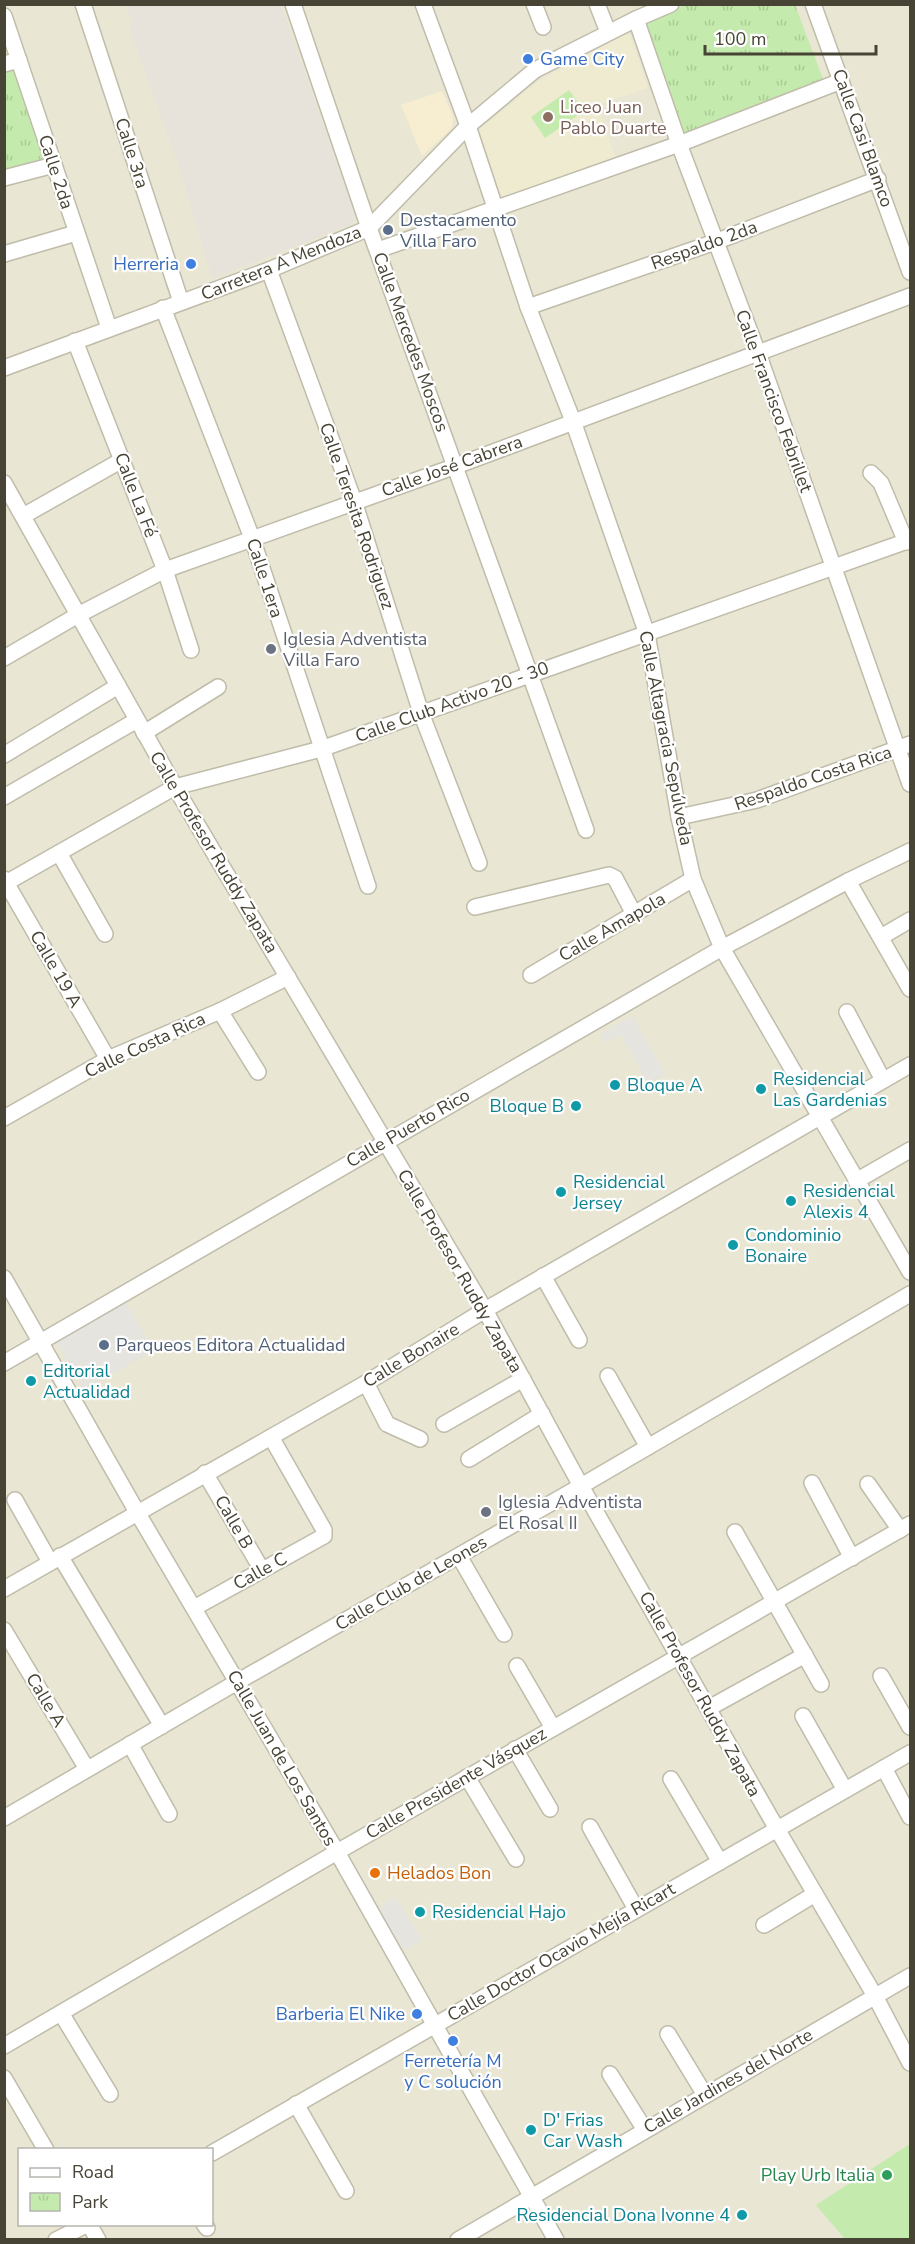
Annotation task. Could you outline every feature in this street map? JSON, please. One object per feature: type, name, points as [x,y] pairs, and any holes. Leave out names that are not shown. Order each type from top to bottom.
[{"type":"street","name":"Calle 3ra","points":[[83,4],[182,302]]},
{"type":"street","name":"Calle Mercedes Moscos","points":[[293,4],[369,228],[586,830]]},
{"type":"street","name":"Calle Altagracia Sepúlveda","points":[[423,4],[468,126],[528,307],[573,421],[647,634],[693,879],[723,948],[819,1118],[910,1272]]},
{"type":"street","points":[[534,4],[543,27]]},
{"type":"street","points":[[597,4],[608,32]]},
{"type":"street","name":"Carretera A Mendoza","points":[[4,368],[269,270],[369,228],[468,126],[536,70],[608,32],[671,4]]},
{"type":"street","name":"Calle Casi Blamco","points":[[813,4],[910,272]]},
{"type":"street","name":"Calle 2da","points":[[4,15],[12,62],[54,165],[109,328]]},
{"type":"street","name":"Calle Francisco Febrillet","points":[[636,19],[679,144],[758,352],[834,568],[904,746],[910,784]]},
{"type":"street","points":[[378,250],[679,144],[841,81]]},
{"type":"street","points":[[4,178],[54,165]]},
{"type":"street","name":"Respaldo 2da","points":[[528,307],[715,242],[878,179]]},
{"type":"street","points":[[4,254],[76,233]]},
{"type":"street","name":"Calle Teresita Rodriguez","points":[[269,270],[354,501],[422,713],[479,863]]},
{"type":"street","name":"Calle José Cabrera","points":[[4,658],[78,615],[165,570],[456,466],[910,296]]},
{"type":"street","name":"Calle 1era","points":[[163,308],[252,538],[368,886]]},
{"type":"street","name":"Calle La Fé","points":[[75,341],[165,570],[191,650]]},
{"type":"street","points":[[23,516],[122,460]]},
{"type":"street","points":[[871,473],[881,483],[908,541]]},
{"type":"street","name":"Calle Profesor Ruddy Zapata","points":[[4,483],[174,788],[485,1310],[582,1486],[875,1996],[910,2063]]},
{"type":"street","name":"Calle Club Activo 20 - 30","points":[[5,882],[174,788],[321,748],[908,541]]},
{"type":"street","points":[[4,755],[118,686]]},
{"type":"street","points":[[4,797],[218,687]]},
{"type":"street","name":"Respaldo Costa Rica","points":[[680,818],[757,800],[904,746]]},
{"type":"street","name":"Calle Puerto Rico","points":[[4,1362],[723,948],[848,881],[910,851]]},
{"type":"street","points":[[59,853],[105,934]]},
{"type":"street","points":[[475,907],[609,875],[615,878],[634,914]]},
{"type":"street","name":"Calle Amapola","points":[[531,975],[693,879]]},
{"type":"street","points":[[848,881],[910,989]]},
{"type":"street","name":"Calle 19 A","points":[[5,882],[108,1059]]},
{"type":"street","points":[[881,937],[910,920]]},
{"type":"street","name":"Calle Costa Rica","points":[[4,1118],[108,1059],[220,1011],[288,977]]},
{"type":"street","points":[[220,1011],[258,1072]]},
{"type":"street","points":[[846,1012],[883,1080]]},
{"type":"street","name":"Calle Bonaire","points":[[4,1589],[366,1383],[543,1276],[910,1065]]},
{"type":"street","points":[[856,1181],[910,1150]]},
{"type":"street","points":[[543,1276],[579,1340]]},
{"type":"street","name":"Calle Juan de Los Santos","points":[[4,1278],[42,1341],[137,1512],[337,1852],[556,2240]]},
{"type":"street","name":"Calle Club de Leones","points":[[4,1818],[237,1682],[582,1486],[910,1294]]},
{"type":"street","points":[[608,1376],[648,1447]]},
{"type":"street","points":[[444,1424],[523,1379]]},
{"type":"street","points":[[366,1383],[387,1424],[420,1439]]},
{"type":"street","points":[[469,1459],[542,1414]]},
{"type":"street","name":"Calle C","points":[[194,1608],[324,1536],[325,1533],[271,1437]]},
{"type":"street","name":"Calle B","points":[[205,1473],[262,1570]]},
{"type":"street","points":[[812,1483],[852,1558]]},
{"type":"street","points":[[868,1484],[905,1527]]},
{"type":"street","points":[[15,1500],[162,1726]]},
{"type":"street","name":"Calle Presidente Vásquez","points":[[4,2046],[467,1777],[905,1527]]},
{"type":"street","points":[[735,1532],[821,1684]]},
{"type":"street","points":[[459,1556],[504,1634]]},
{"type":"street","name":"Calle A","points":[[4,1630],[87,1769]]},
{"type":"street","points":[[709,1707],[805,1655]]},
{"type":"street","points":[[518,1666],[553,1728]]},
{"type":"street","points":[[881,1676],[910,1727]]},
{"type":"street","points":[[803,1716],[845,1790]]},
{"type":"street","points":[[130,1744],[169,1814]]},
{"type":"street","points":[[516,1749],[550,1809]]},
{"type":"street","name":"Calle Doctor Ocavio Mejía Ricart","points":[[213,2152],[910,1753]]},
{"type":"street","points":[[884,1768],[910,1817]]},
{"type":"street","points":[[467,1777],[516,1859]]},
{"type":"street","points":[[671,1779],[720,1862]]},
{"type":"street","points":[[590,1827],[636,1910]]},
{"type":"street","points":[[764,1925],[815,1894]]},
{"type":"street","name":"Calle Jardines del Norte","points":[[458,2240],[910,1976]]},
{"type":"street","points":[[61,2013],[110,2094]]},
{"type":"street","points":[[668,2034],[705,2094]]},
{"type":"street","points":[[610,2073],[645,2130]]},
{"type":"street","points":[[4,2078],[45,2148]]},
{"type":"street","points":[[297,2104],[346,2191]]},
{"type":"street","points":[[56,2240],[84,2226]]},
{"type":"street","points":[[89,2226],[98,2240]]},
{"type":"shaded area","points":[[5,5],[910,5],[910,2239],[5,2240]]},
{"type":"shaded area","points":[[126,5],[281,5],[355,216],[353,224],[212,278],[180,170],[129,27],[133,24]]},
{"type":"shaded area","name":"Liceo Juan Pablo Duarte","points":[[626,34],[630,36],[648,88],[598,105],[616,160],[502,198],[479,130],[537,82]]},
{"type":"shaded area","points":[[442,91],[453,117],[452,128],[422,156],[401,105]]},
{"type":"shaded area","points":[[632,1016],[665,1074],[649,1084],[621,1035],[606,1043],[600,1034]]},
{"type":"shaded area","name":"Parqueos Editora Actualidad","points":[[124,1300],[153,1350],[84,1391],[55,1340]]},
{"type":"shaded area","points":[[396,1897],[422,1940],[404,1951],[378,1908]]},
{"type":"green space","points":[[686,5],[795,5],[825,84],[684,136],[642,21]]},
{"type":"green space","points":[[14,67],[45,159],[5,172],[5,70]]},
{"type":"green space","points":[[569,90],[584,111],[545,138],[531,117]]},
{"type":"green space","name":"Play Urb Italia","points":[[910,2144],[910,2239],[845,2239],[816,2205]]},
{"type":"place","name":"Game City","points":[[528,59]]},
{"type":"place","name":"Liceo Juan Pablo Duarte","points":[[548,117]]},
{"type":"place","name":"Destacamento Villa Faro","points":[[388,230]]},
{"type":"place","name":"Herreria","points":[[191,264]]},
{"type":"place","name":"Iglesia Adventista Villa Faro","points":[[271,649]]},
{"type":"place","name":"Bloque A","points":[[615,1085]]},
{"type":"place","name":"Residencial Las Gardenias","points":[[761,1089]]},
{"type":"place","name":"Bloque B","points":[[576,1106]]},
{"type":"place","name":"Residencial Jersey","points":[[561,1192]]},
{"type":"place","name":"Residencial Alexis 4","points":[[791,1201]]},
{"type":"place","name":"Condominio Bonaire","points":[[733,1245]]},
{"type":"place","name":"Parqueos Editora Actualidad","points":[[104,1345]]},
{"type":"place","name":"Editorial Actualidad","points":[[31,1381]]},
{"type":"place","name":"Iglesia Adventista El Rosal II","points":[[486,1512]]},
{"type":"place","name":"Helados Bon","points":[[375,1873]]},
{"type":"place","name":"Residencial Hajo","points":[[420,1912]]},
{"type":"place","name":"Barberia El Nike","points":[[417,2014]]},
{"type":"place","name":"Ferretería M y C solución","points":[[453,2041]]},
{"type":"place","name":"D' Frias Car Wash","points":[[531,2130]]},
{"type":"place","name":"Play Urb Italia","points":[[887,2175]]},
{"type":"place","name":"Residencial Dona Ivonne 4","points":[[742,2215]]}]
